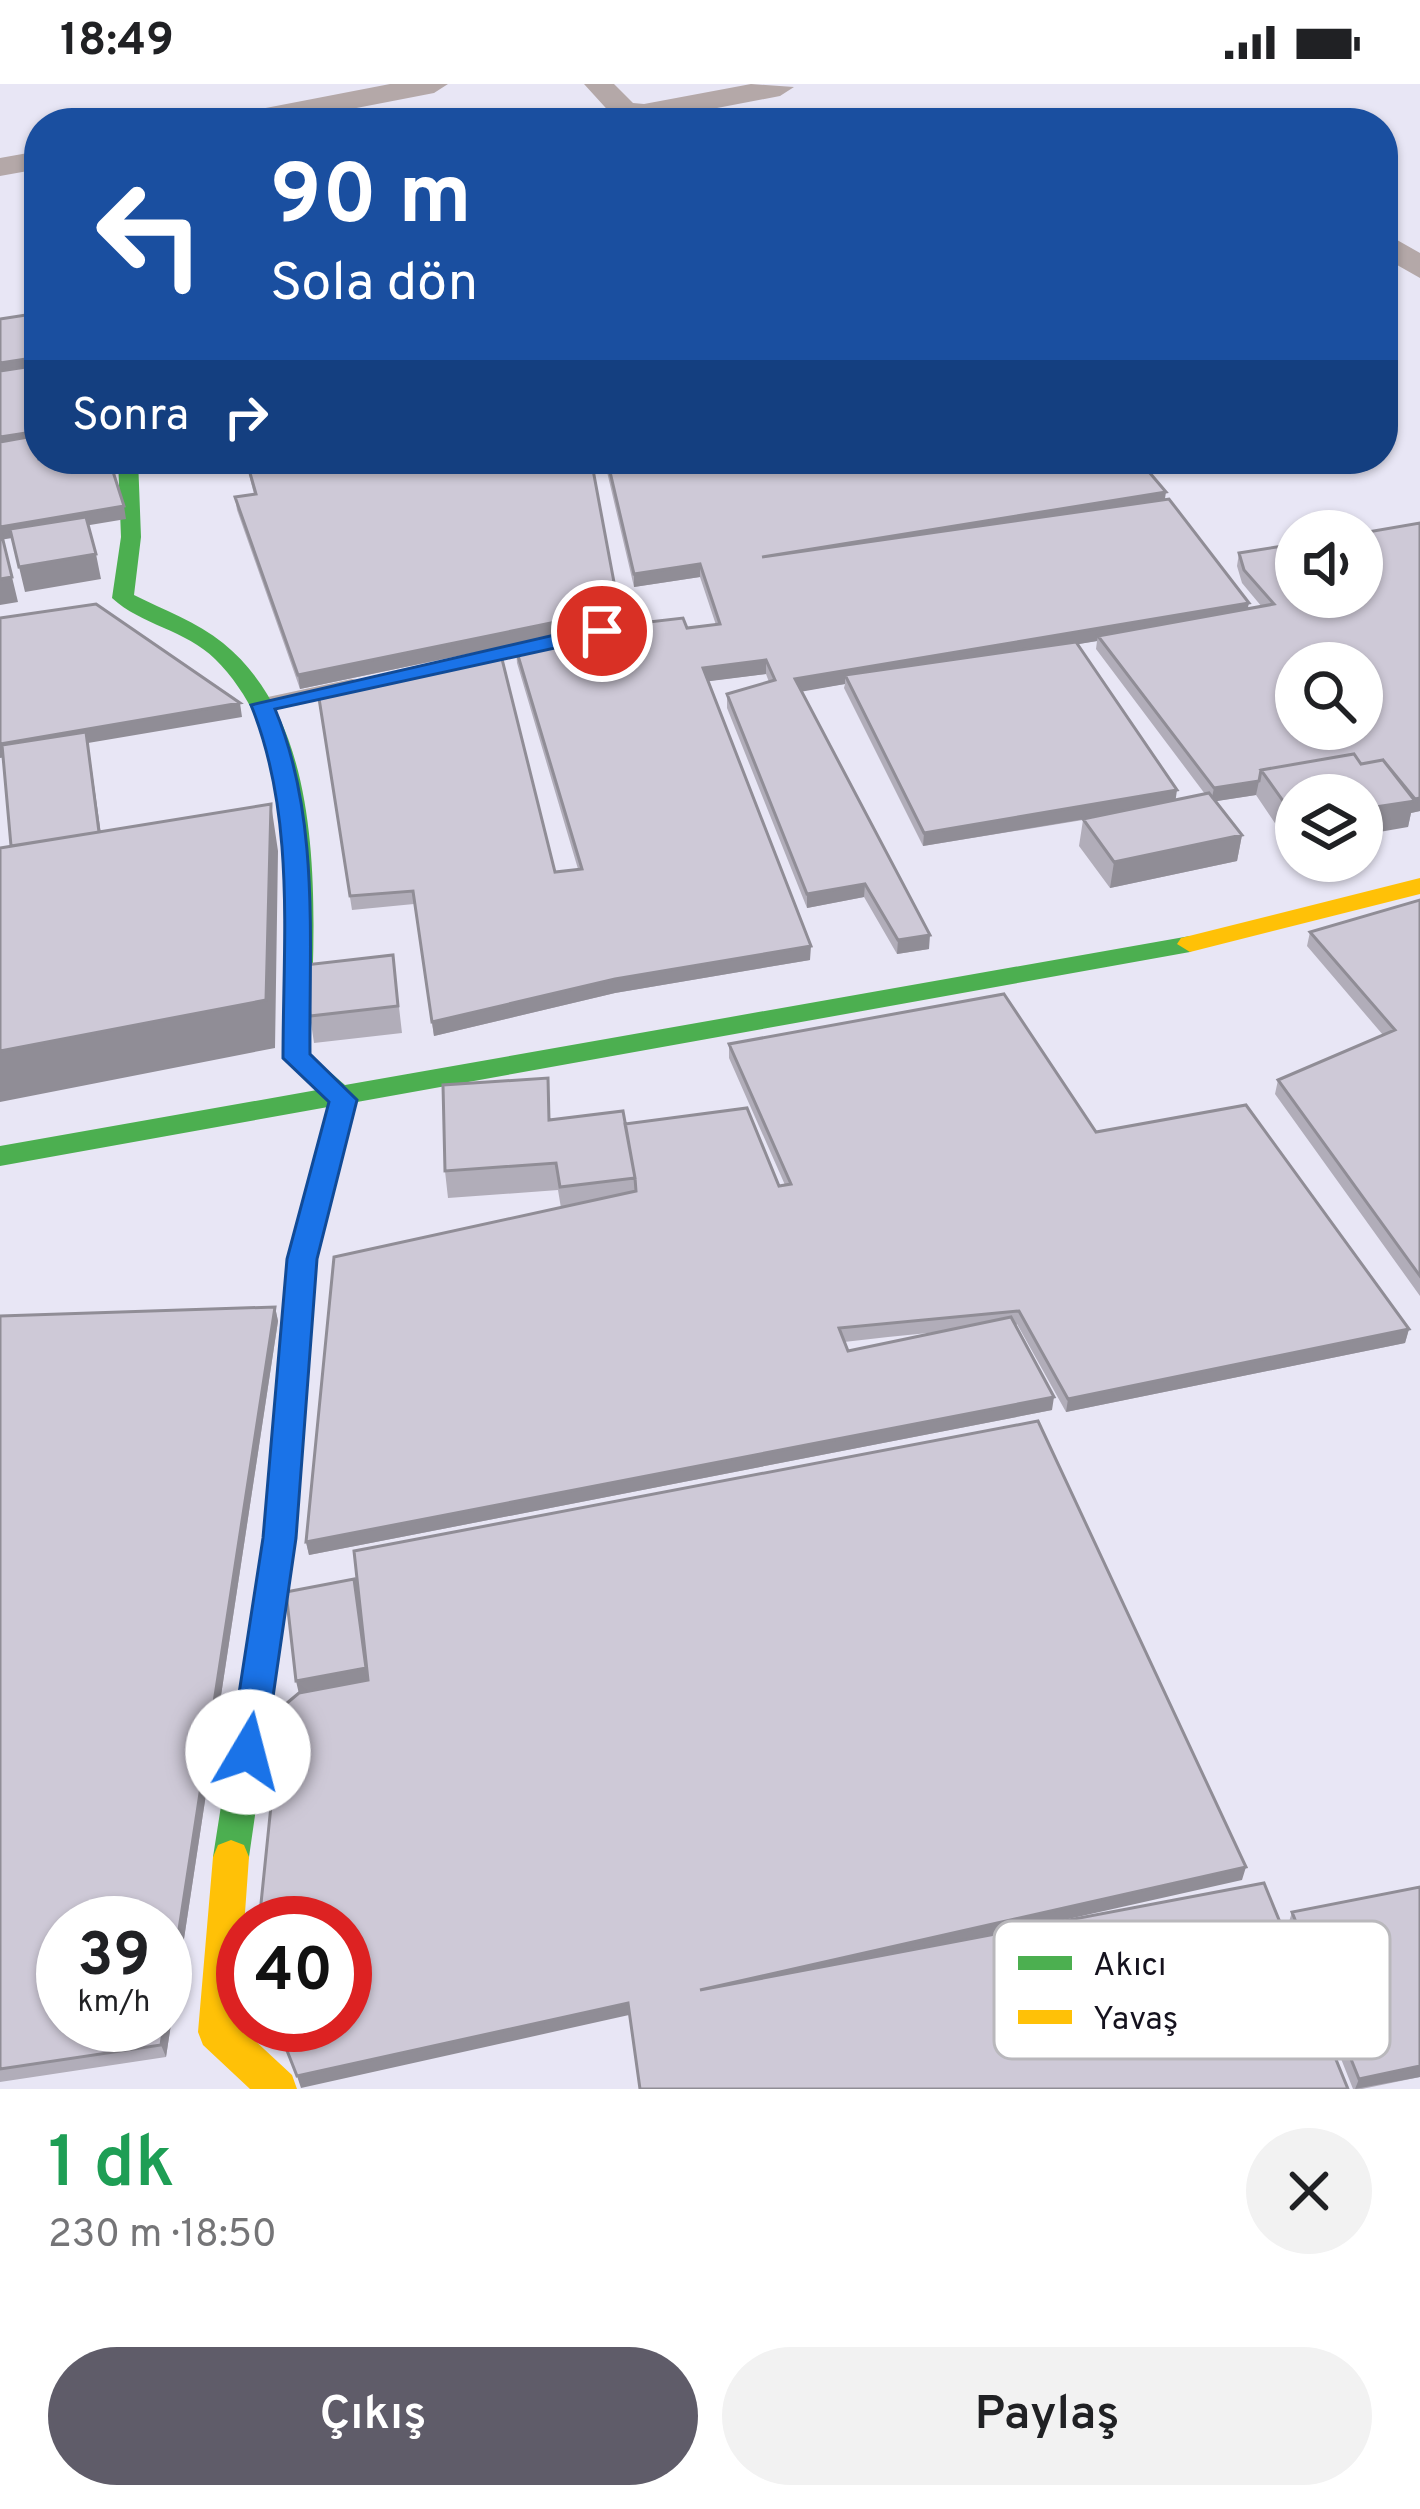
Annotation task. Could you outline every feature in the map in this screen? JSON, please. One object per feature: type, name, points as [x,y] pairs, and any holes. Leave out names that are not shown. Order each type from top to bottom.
[{"type":"street","points":[[311,108],[434,84]]},
{"type":"street","points":[[598,84],[620,108]]},
{"type":"street","points":[[670,108],[780,87]]},
{"type":"street","points":[[129,474],[131,537],[123,598],[227,657],[262,705],[280,749],[295,844],[297,1058],[344,1100]]},
{"type":"street","points":[[0,1156],[344,1100],[1246,934],[1420,886]]},
{"type":"street","points":[[278,2089],[217,2032],[229,1880],[279,1538],[302,1259],[344,1100]]},
{"type":"lane","points":[[442,666],[578,636]]},
{"type":"lane","points":[[262,705],[375,681]]},
{"type":"building","points":[[24,315],[24,359],[0,363],[0,319]]},
{"type":"building","points":[[24,367],[24,433],[0,437],[0,371]]},
{"type":"building","points":[[24,438],[24,474],[114,474],[124,506],[0,527],[0,442]]},
{"type":"building","points":[[250,474],[594,474],[619,609],[298,675],[235,497],[256,494]]},
{"type":"building","points":[[611,474],[1151,474],[1166,492],[762,557],[1169,499],[1249,603],[795,679],[930,935],[898,940],[865,884],[807,894],[727,694],[775,680],[766,660],[703,668],[811,946],[615,979],[432,1022],[413,891],[350,896],[318,692],[500,651],[555,872],[582,869],[516,649],[606,627],[683,618],[687,628],[720,624],[700,564],[634,574]]},
{"type":"building","points":[[86,517],[96,554],[19,567],[10,529]]},
{"type":"building","points":[[1420,523],[1420,798],[1415,799],[1383,760],[1361,764],[1354,754],[1261,770],[1259,781],[1214,788],[1098,636],[1274,604],[1244,570],[1239,553],[1275,547],[1275,618],[1383,618],[1383,529]]},
{"type":"building","points":[[0,537],[12,577],[0,579]]},
{"type":"building","points":[[96,604],[240,703],[0,744],[0,618]]},
{"type":"building","points":[[1076,642],[1177,790],[924,833],[845,675]]},
{"type":"building","points":[[86,732],[99,832],[11,846],[2,745]]},
{"type":"building","points":[[1354,754],[1361,764],[1383,760],[1415,801],[1383,806],[1383,774],[1275,774],[1275,790],[1261,770]]},
{"type":"building","points":[[1209,793],[1242,835],[1114,862],[1083,819]]},
{"type":"building","points":[[271,804],[266,1000],[0,1051],[0,848]]},
{"type":"building","points":[[1420,900],[1420,1276],[1278,1080],[1395,1030],[1310,932]]},
{"type":"building","points":[[393,955],[398,1006],[310,1016],[305,965]]},
{"type":"building","points":[[1004,994],[1096,1132],[1246,1105],[1409,1329],[1068,1399],[1019,1311],[839,1328],[848,1351],[1011,1317],[1054,1397],[306,1542],[334,1257],[636,1191],[625,1124],[747,1108],[779,1186],[791,1184],[729,1044]]},
{"type":"building","points":[[548,1078],[549,1120],[623,1111],[635,1178],[560,1187],[556,1163],[445,1171],[443,1085]]},
{"type":"building","points":[[275,1307],[184,1896],[36,1896],[36,2052],[114,2052],[0,2069],[0,1316]]},
{"type":"building","points":[[1038,1421],[1246,1867],[700,1990],[994,1934],[994,2059],[1336,2059],[1348,2089],[640,2089],[628,2003],[297,2076],[288,2052],[372,2052],[372,1896],[262,1896],[281,1708],[299,1693],[368,1680],[354,1551]]},
{"type":"building","points":[[354,1579],[366,1668],[296,1681],[286,1592]]},
{"type":"building","points":[[1264,1883],[1279,1921],[1064,1921]]},
{"type":"building","points":[[1420,1887],[1420,2066],[1359,2079],[1351,2059],[1390,2059],[1390,1921],[1296,1921],[1292,1912]]},
{"type":"traffic: fast","points":[[129,474],[131,537],[123,598],[191,631],[227,658],[258,699],[279,745],[292,795],[298,848],[297,1058],[344,1099],[302,1259],[279,1538],[231,1857]]},
{"type":"traffic: fast","points":[[0,1156],[1190,944]]},
{"type":"traffic: slow","points":[[1190,944],[1420,886]]},
{"type":"traffic: slow","points":[[231,1857],[217,2032],[278,2089]]},
{"type":"route","points":[[248,1752],[279,1538],[302,1259],[344,1100],[297,1058],[295,844],[280,749],[262,705],[602,631]]}]
